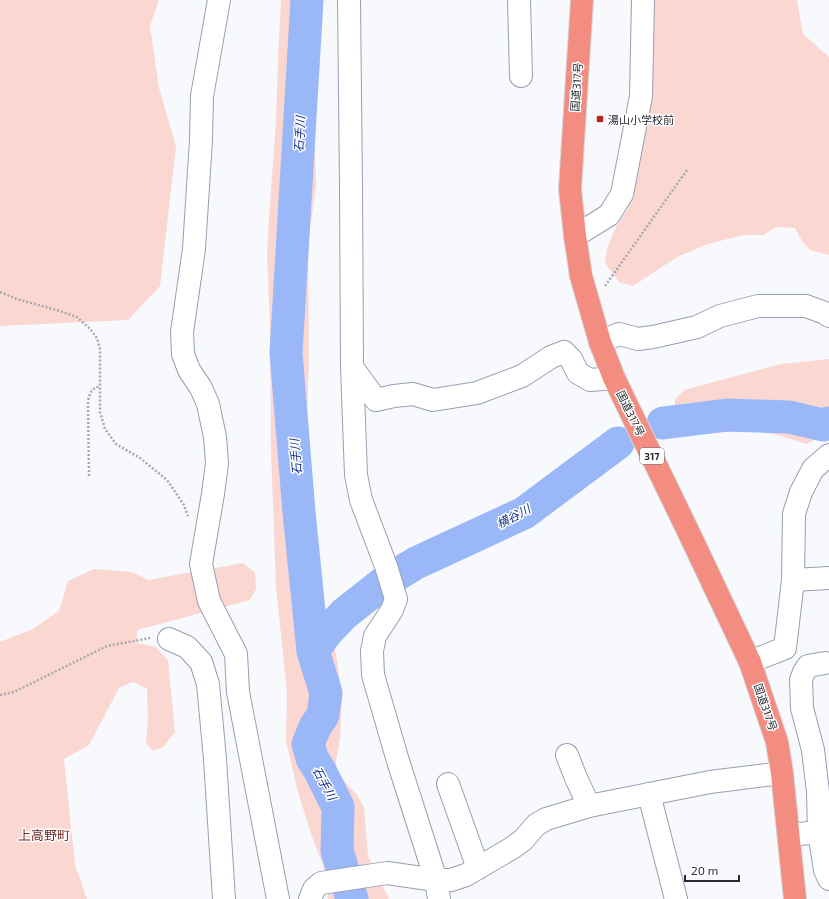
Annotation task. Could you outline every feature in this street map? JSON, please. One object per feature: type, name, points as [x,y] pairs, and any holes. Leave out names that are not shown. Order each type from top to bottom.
[{"type":"highway","name":"国道317号","points":[[582,0],[570,189],[581,276],[600,342],[614,378],[750,662],[778,742],[795,899]]},
{"type":"street","points":[[219,0],[202,96],[201,140],[194,249],[182,332],[183,354],[189,370],[201,388],[208,404],[215,437],[217,463],[201,564],[208,601],[236,654],[238,692],[278,899]]},
{"type":"street","points":[[348,0],[352,367],[356,475],[361,500],[386,566],[396,599],[392,610],[375,636],[372,651],[373,676],[438,889]]},
{"type":"street","points":[[519,0],[521,76]]},
{"type":"street","points":[[575,236],[609,215],[622,194],[641,96],[643,0]]},
{"type":"street","points":[[600,342],[619,334],[638,338],[653,337],[697,327],[720,316],[758,306],[806,306],[829,316]]},
{"type":"street","points":[[355,438],[376,400],[413,394],[433,400],[477,393],[522,376],[551,357],[564,352],[571,359],[578,373],[590,380],[614,378]]},
{"type":"street","points":[[352,367],[376,400]]},
{"type":"street","points":[[750,662],[785,648],[792,580],[794,514],[801,492],[813,469],[829,455]]},
{"type":"street","points":[[792,580],[829,578]]},
{"type":"street","points":[[169,639],[187,647],[201,662],[208,684],[215,758],[224,899]]},
{"type":"street","points":[[825,663],[808,666],[801,680],[802,708],[813,750],[817,785],[819,832],[825,870],[829,879]]},
{"type":"street","points":[[567,756],[589,806]]},
{"type":"street","points":[[438,889],[451,880],[466,875],[512,848],[523,840],[536,825],[546,819],[589,806],[710,782],[782,773]]},
{"type":"street","points":[[448,784],[478,868]]},
{"type":"street","points":[[649,794],[676,899]]},
{"type":"street","points":[[789,835],[819,832]]},
{"type":"street","points":[[316,891],[387,873],[438,889]]},
{"type":"path","points":[[590,308],[687,170]]},
{"type":"path","points":[[0,292],[17,299],[77,317],[90,329],[97,338],[100,349],[100,412],[105,429],[116,444],[140,458],[167,480],[184,505],[189,520]]},
{"type":"path","points":[[89,476],[88,401],[90,393],[95,388],[100,386]]},
{"type":"path","points":[[0,695],[14,692],[107,646],[150,638],[169,639]]},
{"type":"shaded area","points":[[0,0],[159,0],[150,26],[159,88],[176,146],[160,286],[128,320],[0,326]]},
{"type":"shaded area","points":[[281,0],[321,0],[314,114],[316,186],[308,244],[309,355],[306,454],[311,531],[317,586],[326,610],[337,660],[342,696],[340,739],[336,761],[337,771],[357,795],[364,807],[368,856],[389,899],[361,899],[356,889],[349,859],[350,815],[320,772],[328,850],[341,899],[328,899],[323,865],[311,834],[298,792],[286,741],[287,691],[276,587],[271,450],[270,323],[267,256],[276,122]]},
{"type":"shaded area","points":[[651,0],[797,0],[803,34],[829,57],[829,255],[810,250],[802,241],[795,228],[776,227],[763,235],[743,235],[708,244],[677,257],[633,286],[619,282],[605,263],[607,248],[617,225],[628,209],[638,175],[644,129]]},
{"type":"shaded area","points":[[829,359],[829,433],[806,444],[782,436],[752,430],[703,434],[684,430],[675,407],[675,399],[684,390],[781,364]]},
{"type":"shaded area","points":[[243,563],[255,572],[256,589],[250,600],[137,630],[137,643],[156,647],[168,661],[175,732],[163,747],[153,751],[146,743],[148,720],[147,689],[133,682],[119,688],[89,745],[64,759],[75,865],[87,899],[0,899],[0,642],[33,629],[59,611],[68,581],[94,569],[132,572],[148,580]]},
{"type":"water","points":[[320,771],[349,801],[349,859],[356,889],[361,899],[341,899],[328,850]]},
{"type":"waterway","name":"石手川","points":[[307,0],[286,353],[299,512],[313,651],[326,693],[323,715],[315,727],[308,744],[312,758],[338,807],[337,851],[352,899]]},
{"type":"waterway","name":"横谷川","points":[[663,423],[727,415],[789,417],[823,425],[829,423]]},
{"type":"waterway","name":"横谷川","points":[[398,574],[416,563],[524,513],[618,443]]},
{"type":"waterway","name":"横谷川","points":[[313,651],[326,633],[344,614],[382,584]]},
{"type":"place","name":"湯山小学校前","points":[[600,119]]},
{"type":"district","name":"上高野町","points":[[44,835]]}]
